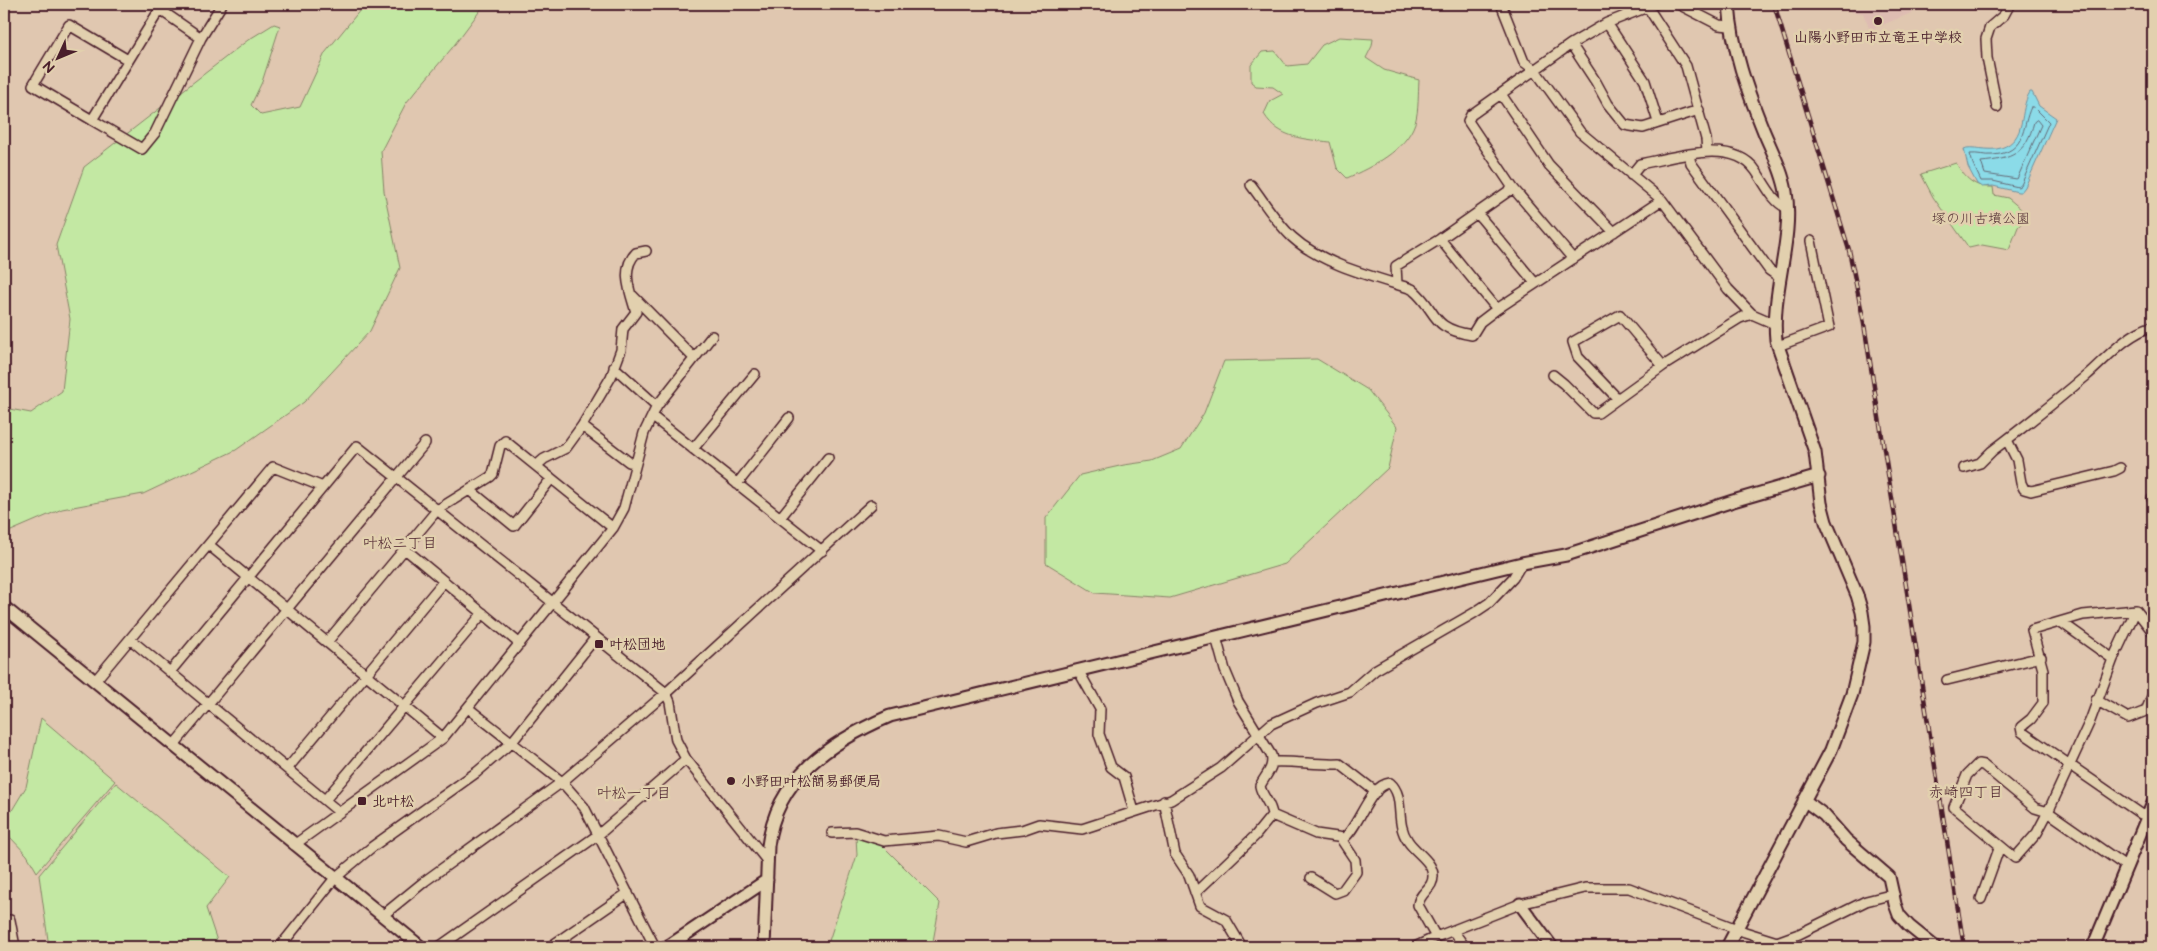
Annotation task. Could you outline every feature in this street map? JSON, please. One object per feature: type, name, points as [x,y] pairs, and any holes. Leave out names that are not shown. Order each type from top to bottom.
[{"type":"street","points":[[128,60],[69,25],[33,85],[142,149],[155,132],[201,38],[222,4]]},
{"type":"street","points":[[1501,4],[1524,62],[1535,70],[1580,132],[1662,200],[1728,289],[1752,314],[1774,324]]},
{"type":"street","points":[[1678,4],[1719,25],[1730,26]]},
{"type":"street","points":[[1727,947],[1831,750],[1844,718],[1861,658],[1864,626],[1857,595],[1826,522],[1814,452],[1778,346],[1774,324],[1787,208],[1786,191],[1744,82],[1730,26],[1728,4]]},
{"type":"street","points":[[1997,107],[1987,58],[1986,39],[1990,27],[2004,15],[2010,4]]},
{"type":"street","points":[[1573,258],[1513,188],[1468,120],[1471,115],[1571,44],[1608,23],[1651,5],[1686,66],[1706,139],[1707,152]]},
{"type":"street","points":[[92,120],[161,7],[201,38]]},
{"type":"street","points":[[1608,23],[1645,81],[1658,122]]},
{"type":"street","points":[[1571,44],[1612,110],[1626,125],[1643,128],[1698,110]]},
{"type":"street","points":[[1501,94],[1549,165],[1614,232]]},
{"type":"street","points":[[1631,175],[1640,164],[1689,155],[1707,152],[1740,156],[1746,160],[1779,204],[1787,208]]},
{"type":"street","points":[[1689,155],[1691,163],[1770,270],[1779,277]]},
{"type":"street","points":[[1251,185],[1292,236],[1307,247],[1337,263],[1412,289],[1420,296],[1437,321],[1455,332],[1472,335],[1480,322],[1497,309],[1662,200]]},
{"type":"street","points":[[1397,284],[1396,266],[1440,239],[1513,188]]},
{"type":"street","points":[[1477,213],[1535,284]]},
{"type":"street","points":[[1440,239],[1497,309]]},
{"type":"street","points":[[1778,346],[1829,326],[1812,241]]},
{"type":"street","points":[[536,466],[544,459],[566,448],[600,398],[621,350],[623,329],[636,312],[627,287],[628,265],[636,252],[646,250]]},
{"type":"street","points":[[630,292],[694,358]]},
{"type":"street","points":[[1553,375],[1593,413],[1598,413],[1663,366],[1740,318],[1752,314]]},
{"type":"street","points":[[1618,398],[1578,357],[1573,342],[1620,315],[1663,366]]},
{"type":"street","points":[[1964,468],[1980,463],[1992,451],[2092,371],[2114,349],[2153,326]]},
{"type":"street","points":[[294,845],[443,738],[468,708],[613,528],[624,508],[644,433],[657,406],[712,336]]},
{"type":"street","points":[[614,367],[657,406]]},
{"type":"street","points":[[693,450],[755,374]]},
{"type":"street","points":[[652,417],[822,551]]},
{"type":"street","points":[[736,484],[789,418]]},
{"type":"street","points":[[582,426],[629,462],[636,463]]},
{"type":"street","points":[[327,642],[436,510],[493,474],[500,446],[505,440],[613,528]]},
{"type":"street","points":[[2007,440],[2017,460],[2021,483],[2024,489],[2031,491],[2120,468]]},
{"type":"street","points":[[173,746],[425,443]]},
{"type":"street","points":[[170,672],[247,576],[357,446],[666,693],[670,702],[676,740],[686,759],[768,862]]},
{"type":"street","points":[[780,518],[828,458]]},
{"type":"street","points":[[95,682],[273,467],[323,487]]},
{"type":"street","points":[[764,947],[770,832],[777,811],[800,773],[838,742],[864,727],[890,716],[1078,670],[1522,563],[1566,556],[1733,501],[1819,476]]},
{"type":"street","points":[[470,490],[514,526],[551,479]]},
{"type":"street","points":[[382,916],[425,881],[562,782],[666,693],[871,505]]},
{"type":"street","points":[[209,545],[443,738]]},
{"type":"street","points":[[405,549],[520,644]]},
{"type":"street","points":[[832,833],[855,832],[884,841],[939,836],[966,842],[996,833],[1030,828],[1039,824],[1082,829],[1164,801],[1187,791],[1221,768],[1258,734],[1287,716],[1350,692],[1375,670],[1474,613],[1489,603],[1513,578],[1522,563]]},
{"type":"street","points":[[286,769],[444,581]]},
{"type":"street","points":[[4,607],[421,947]]},
{"type":"street","points":[[2136,610],[2083,615],[2032,630],[2041,657],[2043,703],[2031,719],[2021,727],[2022,732],[2141,814],[2148,816]]},
{"type":"street","points":[[2136,610],[2153,632]]},
{"type":"street","points":[[2127,867],[2048,812],[2035,808],[1983,765],[1978,764],[1967,775],[1954,807],[2015,858],[2037,833],[2048,812],[2090,721],[2096,700],[2136,610]]},
{"type":"street","points":[[324,800],[482,613]]},
{"type":"street","points":[[2061,622],[2113,659]]},
{"type":"street","points":[[283,944],[335,878],[372,847],[477,772],[512,742],[596,637]]},
{"type":"street","points":[[1195,893],[1255,836],[1272,815],[1271,806],[1261,793],[1260,786],[1272,768],[1273,762],[1238,701],[1225,670],[1216,637]]},
{"type":"street","points":[[130,639],[339,812]]},
{"type":"street","points":[[1947,680],[2041,657]]},
{"type":"street","points":[[1078,670],[1100,709],[1099,734],[1111,767],[1124,777],[1134,811]]},
{"type":"street","points":[[2096,700],[2128,718],[2146,710],[2153,694]]},
{"type":"street","points":[[468,708],[562,782],[584,806],[654,947]]},
{"type":"street","points":[[1298,761],[1300,758],[1326,760],[1326,756]]},
{"type":"street","points":[[438,947],[598,835],[686,759]]},
{"type":"street","points":[[1273,762],[1298,761],[1320,765],[1340,764],[1376,792]]},
{"type":"street","points":[[1342,839],[1347,836],[1376,792],[1386,784],[1394,786],[1398,794],[1399,822],[1403,833],[1408,842],[1430,865],[1433,872],[1431,886],[1420,897],[1418,905],[1436,937]]},
{"type":"street","points":[[1804,800],[1824,815],[1846,840],[1889,877],[1899,915],[1909,926],[1936,947]]},
{"type":"street","points":[[1164,801],[1175,854],[1189,875],[1200,906],[1226,920],[1242,947]]},
{"type":"street","points":[[2094,947],[2153,803]]},
{"type":"street","points":[[1272,815],[1316,834],[1342,839],[1355,860],[1356,872],[1340,892],[1335,893],[1311,878]]},
{"type":"street","points":[[1981,899],[2000,846]]},
{"type":"street","points":[[667,947],[767,880]]},
{"type":"street","points":[[1415,947],[1452,930],[1520,904],[1585,888],[1628,888],[1777,942],[1799,934],[1860,904],[1894,894]]},
{"type":"street","points":[[550,947],[628,893]]},
{"type":"street","points":[[1520,904],[1552,947]]},
{"type":"street","points":[[10,920],[15,947]]},
{"type":"street","points":[[1452,930],[1464,947]]},
{"type":"shaded area","name":"山陽小野田市立竜王中学校","points":[[1847,4],[1923,4],[1916,11],[1870,30],[1863,13],[1852,12]]},
{"type":"green space","points":[[365,4],[485,4],[452,48],[406,103],[381,151],[384,191],[400,268],[370,331],[304,402],[236,450],[143,494],[62,509],[4,534],[4,408],[31,413],[62,391],[70,319],[56,245],[84,167],[248,40],[274,24],[280,26],[262,82],[251,105],[261,115],[300,107],[325,53]]},
{"type":"green space","points":[[1339,37],[1373,39],[1366,58],[1384,70],[1419,80],[1418,107],[1411,133],[1387,156],[1367,169],[1347,178],[1337,168],[1330,142],[1293,136],[1285,133],[1270,122],[1264,114],[1270,101],[1283,94],[1273,87],[1256,86],[1251,82],[1251,65],[1262,52],[1275,51],[1287,66],[1307,64],[1322,45]]},
{"type":"green space","name":"塚の川古墳公園","points":[[1956,163],[1963,173],[1975,184],[1993,187],[1994,195],[2008,198],[2028,215],[2018,227],[2009,250],[1982,245],[1969,248],[1933,197],[1921,174]]},
{"type":"green space","points":[[1317,359],[1368,390],[1397,427],[1388,468],[1285,564],[1170,598],[1095,593],[1046,563],[1046,518],[1080,475],[1152,461],[1181,449],[1204,413],[1224,361]]},
{"type":"green space","points":[[41,718],[115,781],[37,872],[27,855],[10,837],[8,817],[26,787]]},
{"type":"green space","points":[[116,783],[230,877],[206,908],[219,947],[49,947],[39,875]]},
{"type":"green space","points":[[856,836],[883,846],[940,903],[932,947],[827,947],[857,855]]},
{"type":"water","points":[[2030,92],[2032,92],[2039,106],[2056,118],[2025,187],[2021,192],[2018,192],[1993,186],[1982,187],[1977,184],[1968,167],[1964,149],[1996,149],[2010,144],[2019,131],[2026,99]]},
{"type":"railway","points":[[1774,4],[1849,250],[1863,318],[1964,947]]},
{"type":"place","name":"山陽小野田市立竜王中学校","points":[[1878,21]]},
{"type":"place","name":"叶松団地","points":[[599,644]]},
{"type":"place","name":"小野田叶松簡易郵便局","points":[[731,781]]},
{"type":"place","name":"北叶松","points":[[362,801]]},
{"type":"district","name":"叶松二丁目","points":[[400,543]]},
{"type":"district","name":"赤崎四丁目","points":[[1966,792]]},
{"type":"district","name":"叶松一丁目","points":[[634,793]]}]
